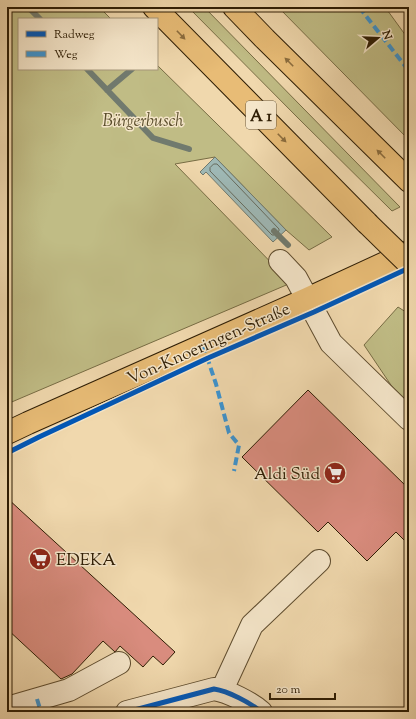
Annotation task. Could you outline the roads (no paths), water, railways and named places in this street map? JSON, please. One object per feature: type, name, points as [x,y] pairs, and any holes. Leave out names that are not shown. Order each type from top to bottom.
[{"type":"main road","name":"A 1","points":[[154,7],[409,264]]},
{"type":"main road","points":[[234,7],[409,181]]},
{"type":"main road","name":"Von-Knoeringen-Straße","points":[[7,434],[36,419],[307,299],[409,252]]},
{"type":"street","points":[[280,261],[296,278],[330,343],[409,420]]},
{"type":"street","points":[[222,690],[252,625],[319,561]]},
{"type":"street","points":[[7,708],[69,690],[119,663]]},
{"type":"street","points":[[127,712],[164,707],[214,689],[222,690],[255,707],[261,712]]},
{"type":"water","points":[[215,157],[286,230],[273,242],[206,172],[203,175],[200,172]]},
{"type":"waterway","points":[[28,7],[39,18]]},
{"type":"waterway","points":[[88,70],[153,138],[189,149]]},
{"type":"waterway","points":[[107,90],[131,70]]},
{"type":"waterway","points":[[274,231],[288,245]]},
{"type":"place","name":"Aldi Süd","points":[[335,473]]},
{"type":"place","name":"EDEKA","points":[[40,559]]},
{"type":"park label","name":"Bürgerbusch","points":[[143,120]]}]
